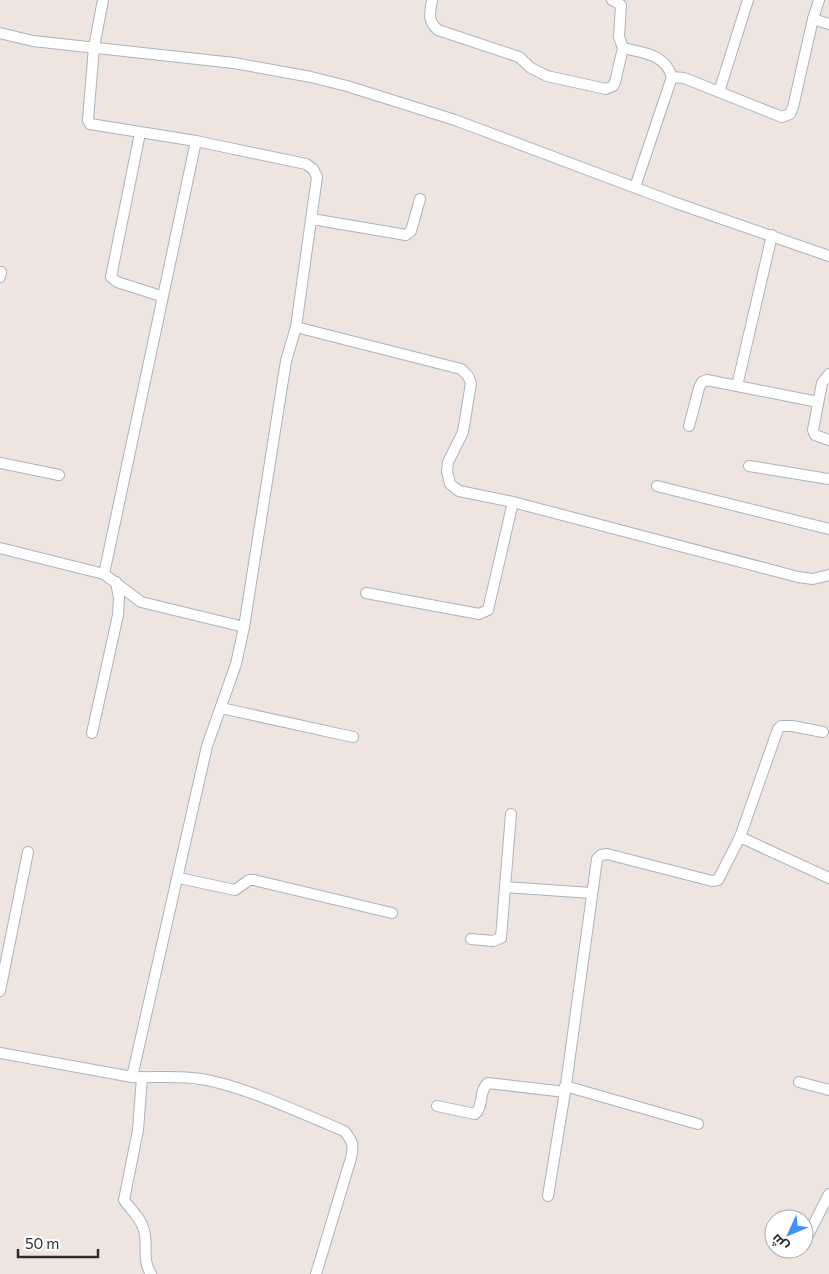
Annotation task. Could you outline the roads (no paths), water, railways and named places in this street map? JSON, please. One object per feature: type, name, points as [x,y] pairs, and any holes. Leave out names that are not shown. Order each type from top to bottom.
[{"type":"street","points":[[103,0],[94,48],[88,120],[90,124],[196,140],[306,164],[313,169],[317,177],[296,327],[285,371],[244,627],[236,664],[207,746],[137,1077],[138,1130],[124,1200],[144,1229],[147,1267],[151,1274]]},
{"type":"street","points":[[432,0],[430,18],[432,25],[438,30],[519,57],[531,68],[547,76],[606,90],[613,86],[615,82],[622,48],[619,37],[621,5],[612,0]]},
{"type":"street","points":[[719,92],[748,0]]},
{"type":"street","points":[[672,77],[684,78],[782,117],[790,114],[794,107],[813,19],[819,0]]},
{"type":"street","points":[[813,19],[829,24]]},
{"type":"street","points":[[0,33],[34,41],[234,63],[338,84],[455,120],[829,256]]},
{"type":"street","points":[[622,48],[644,52],[662,60],[669,67],[672,77],[635,187]]},
{"type":"street","points":[[140,133],[111,277],[117,282],[161,296]]},
{"type":"street","points":[[104,574],[161,296],[196,140]]},
{"type":"street","points":[[312,219],[406,235],[410,231],[420,199]]},
{"type":"street","points":[[737,386],[772,235]]},
{"type":"street","points":[[296,327],[460,369],[468,376],[471,383],[463,432],[448,462],[447,478],[450,484],[459,491],[513,502],[798,577],[813,579],[829,575]]},
{"type":"street","points":[[829,374],[822,383],[812,430],[815,435],[829,440]]},
{"type":"street","points":[[689,426],[702,382],[707,380],[818,402]]},
{"type":"street","points":[[0,463],[59,475]]},
{"type":"street","points":[[748,466],[829,479]]},
{"type":"street","points":[[657,486],[829,528]]},
{"type":"street","points":[[366,593],[479,614],[488,610],[513,502]]},
{"type":"street","points":[[0,548],[104,574],[141,602],[244,627]]},
{"type":"street","points":[[92,733],[118,615],[119,598],[116,582]]},
{"type":"street","points":[[221,708],[353,737]]},
{"type":"street","points":[[548,1196],[597,859],[602,854],[607,854],[712,881],[718,880],[740,836],[778,729],[784,725],[823,732]]},
{"type":"street","points":[[471,939],[493,942],[501,938],[511,814]]},
{"type":"street","points":[[740,836],[829,878]]},
{"type":"street","points":[[0,992],[28,852]]},
{"type":"street","points":[[179,878],[235,890],[249,880],[254,880],[392,913]]},
{"type":"street","points":[[505,887],[591,893]]},
{"type":"street","points":[[0,1053],[137,1077],[179,1076],[203,1079],[228,1086],[344,1132],[352,1139],[354,1148],[316,1274]]},
{"type":"street","points":[[799,1082],[829,1090]]},
{"type":"street","points":[[437,1106],[475,1114],[479,1111],[484,1086],[488,1083],[565,1089],[698,1124]]},
{"type":"street","points":[[814,1223],[829,1194]]}]
